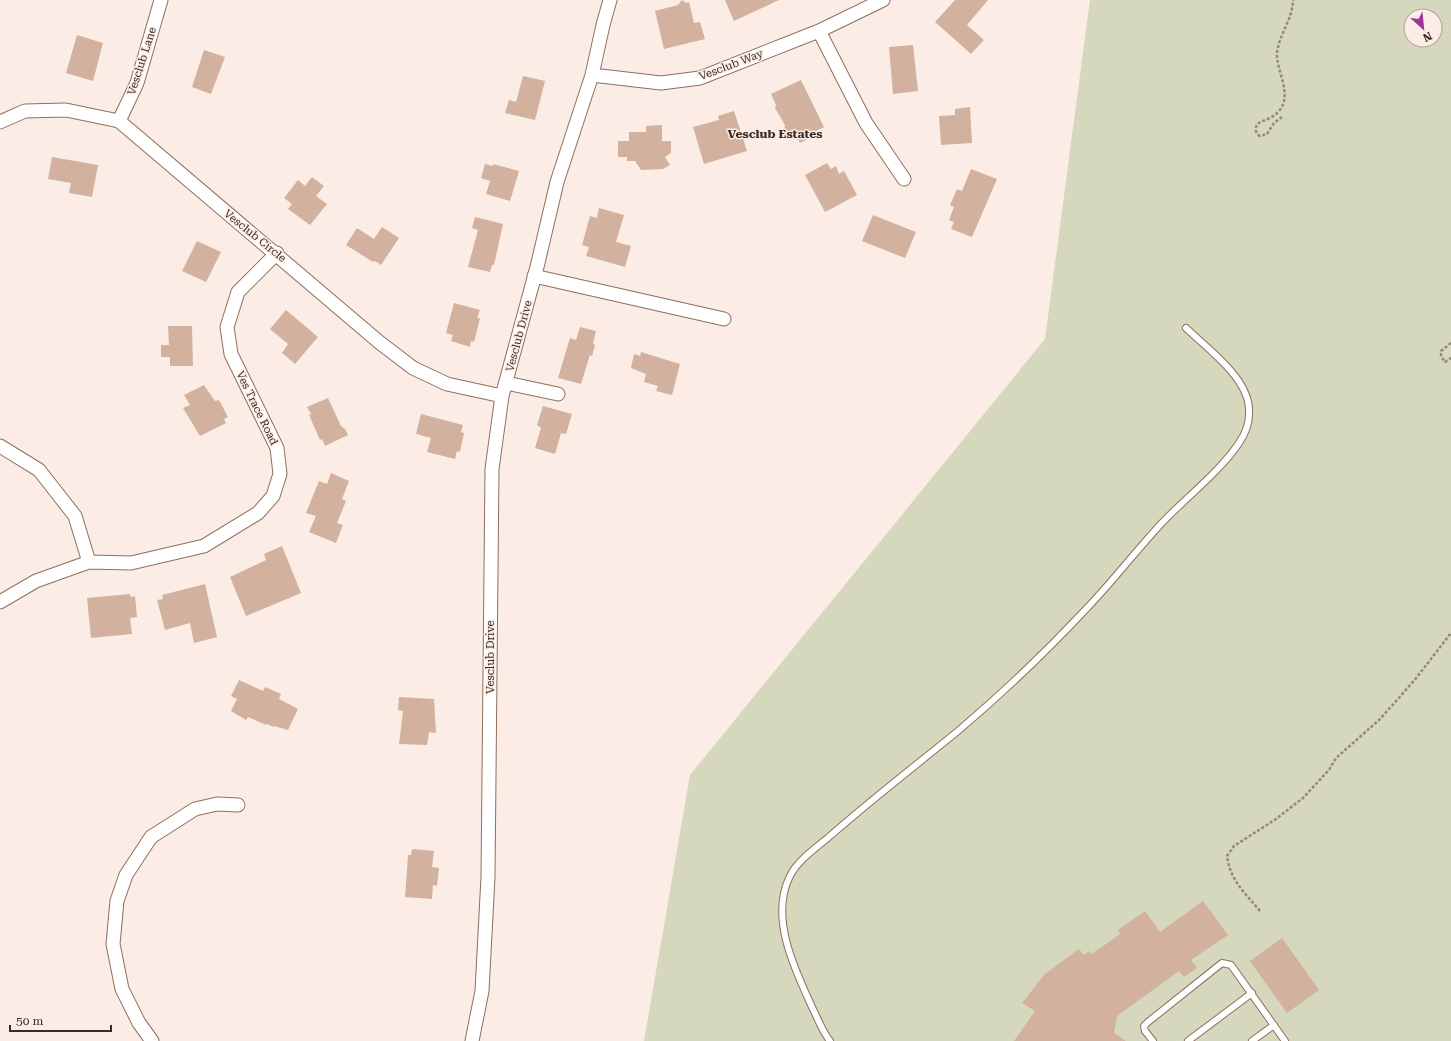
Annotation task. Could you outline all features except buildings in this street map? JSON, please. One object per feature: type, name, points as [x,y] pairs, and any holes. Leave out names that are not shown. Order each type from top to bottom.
[{"type":"street","name":"Vesclub Lane","points":[[119,121],[137,83],[161,0]]},
{"type":"street","name":"Vesclub Way","points":[[592,75],[612,79],[661,83],[700,78],[819,31],[883,0]]},
{"type":"street","name":"Vesclub Drive","points":[[472,1041],[482,991],[488,877],[491,478],[502,396],[557,182],[592,75],[609,2]]},
{"type":"street","points":[[819,31],[866,123],[904,179]]},
{"type":"street","name":"Vesclub Circle","points":[[0,122],[25,111],[66,110],[119,121],[216,204],[277,253],[379,342],[413,368],[447,384],[502,396]]},
{"type":"street","name":"Ves Trace Road","points":[[0,602],[36,581],[89,562],[131,563],[204,546],[258,513],[273,496],[280,474],[277,448],[231,354],[227,327],[238,292],[277,253]]},
{"type":"street","points":[[534,276],[724,319]]},
{"type":"street","points":[[506,383],[558,394]]},
{"type":"street","points":[[0,446],[39,470],[75,516],[89,562]]},
{"type":"street","points":[[152,1041],[139,1023],[122,990],[113,944],[117,901],[126,875],[151,837],[195,809],[217,804],[238,805]]},
{"type":"lane","points":[[830,1041],[807,996],[792,958],[785,934],[782,917],[783,901],[790,875],[803,860],[860,810],[1023,675],[1089,606],[1174,510],[1239,444],[1245,434],[1250,411],[1246,392],[1231,372],[1186,328]]},
{"type":"lane","points":[[1153,1041],[1145,1031],[1144,1026],[1222,964],[1231,965],[1285,1041]]},
{"type":"lane","points":[[1188,1041],[1252,994]]},
{"type":"lane","points":[[1252,1041],[1274,1025]]},
{"type":"path","points":[[1282,116],[1274,123],[1267,134],[1260,136],[1257,134],[1255,130],[1257,124],[1275,115],[1280,111],[1283,104],[1284,85],[1277,53],[1291,17],[1293,0]]},
{"type":"path","points":[[1451,343],[1441,351],[1441,356],[1445,362],[1451,358]]},
{"type":"path","points":[[1260,911],[1233,878],[1228,866],[1228,856],[1234,846],[1276,819],[1307,794],[1329,770],[1336,758],[1379,720],[1417,678],[1451,633]]},
{"type":"green space","points":[[1090,0],[1451,0],[1451,1041],[644,1041],[690,775],[1045,339]]},
{"type":"district","name":"Vesclub Estates","points":[[775,134]]}]
